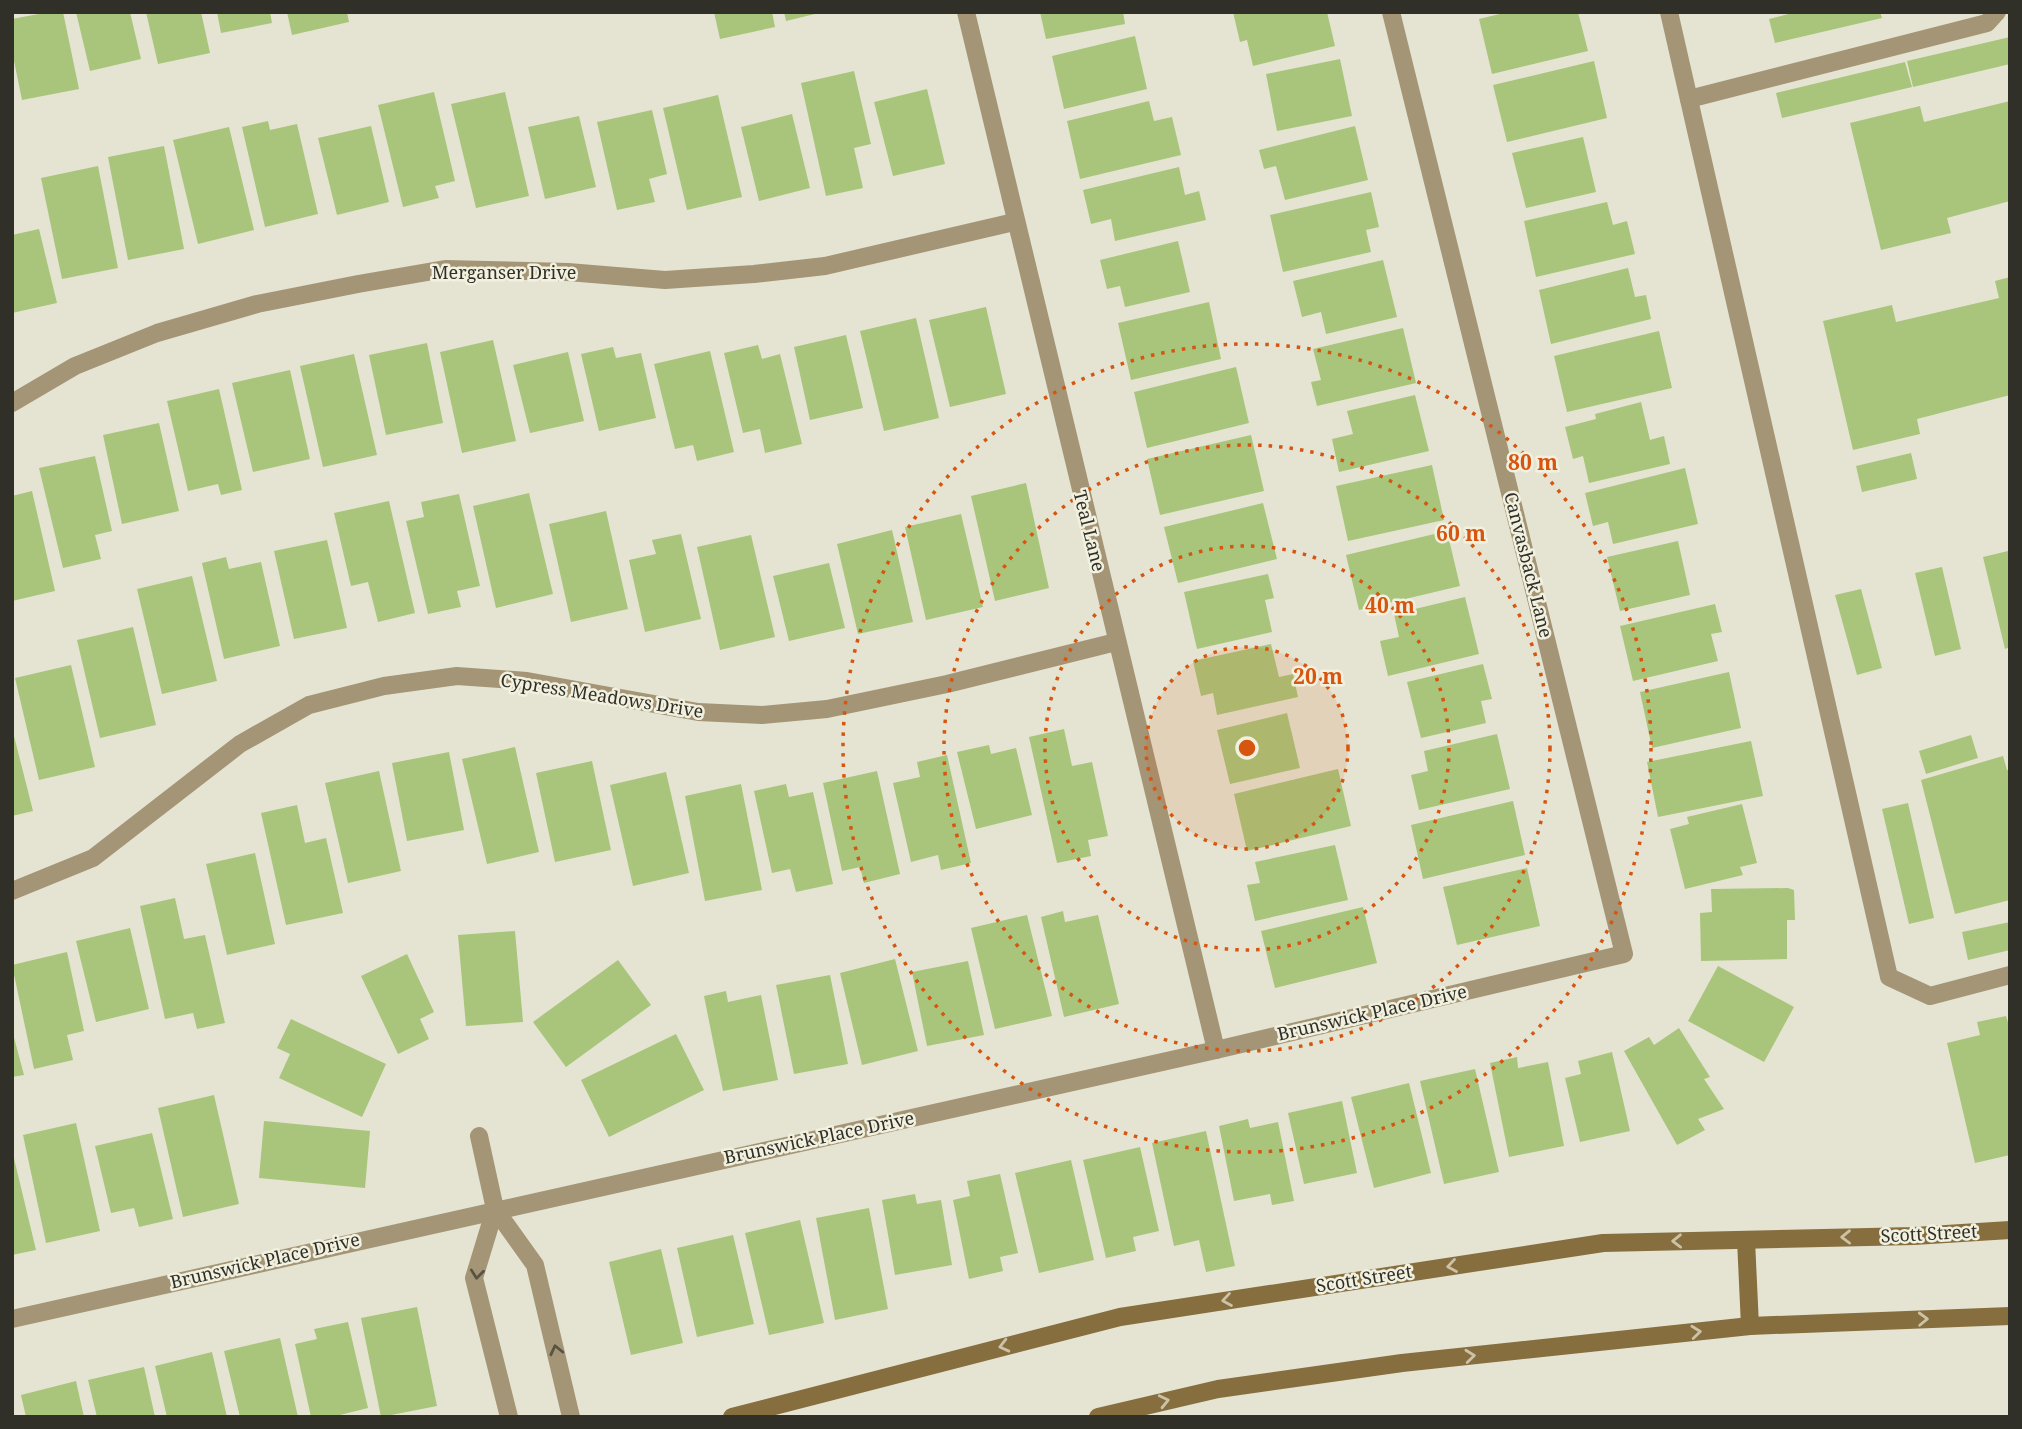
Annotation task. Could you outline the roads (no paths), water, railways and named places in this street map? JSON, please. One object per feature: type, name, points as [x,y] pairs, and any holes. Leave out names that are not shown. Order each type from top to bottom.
[{"type":"main road","name":"Scott Street","points":[[732,1417],[1120,1317],[1603,1243],[2010,1230]]},
{"type":"main road","points":[[1746,1240],[1750,1326]]},
{"type":"main road","points":[[1098,1417],[1219,1389],[1402,1363],[1750,1326],[2010,1316]]},
{"type":"street","name":"Teal Lane","points":[[965,12],[1216,1050]]},
{"type":"street","name":"Canvasback Lane","points":[[1391,12],[1624,954]]},
{"type":"street","points":[[1669,12],[1889,978],[1930,996],[2010,975]]},
{"type":"street","points":[[1689,99],[1987,23],[1997,12]]},
{"type":"street","name":"Merganser Drive","points":[[12,403],[75,366],[157,333],[257,304],[358,284],[445,269],[568,272],[665,280],[754,274],[825,266],[1014,222]]},
{"type":"street","name":"Cypress Meadows Drive","points":[[12,891],[93,858],[240,744],[309,705],[384,686],[457,676],[527,681],[698,712],[762,715],[827,709],[934,687],[1116,642]]},
{"type":"street","name":"Brunswick Place Drive","points":[[12,1319],[1216,1050],[1624,954]]},
{"type":"street","points":[[479,1136],[495,1209],[535,1265],[571,1417]]},
{"type":"street","points":[[495,1209],[474,1278],[509,1417]]}]
